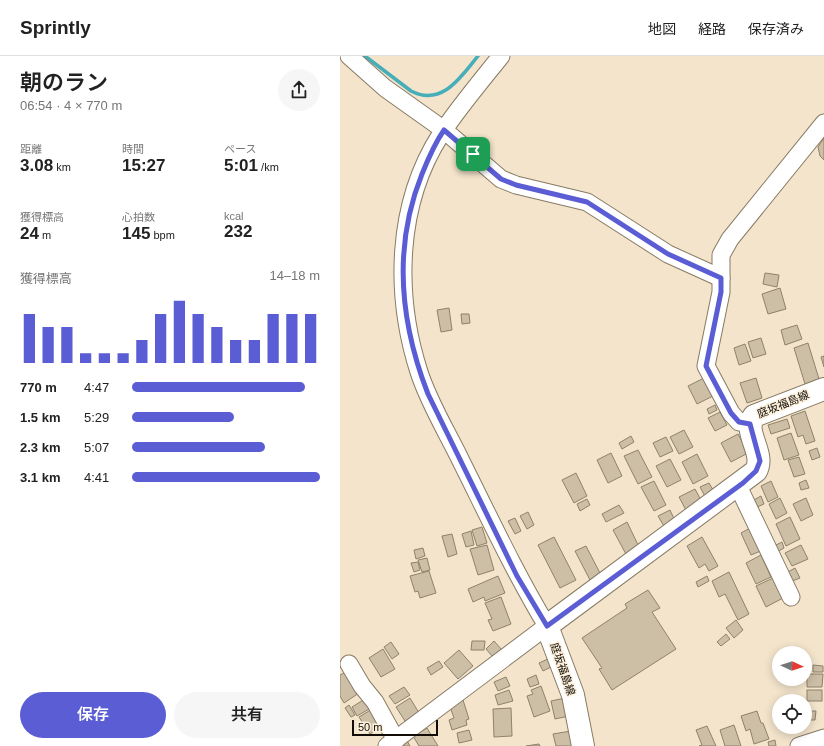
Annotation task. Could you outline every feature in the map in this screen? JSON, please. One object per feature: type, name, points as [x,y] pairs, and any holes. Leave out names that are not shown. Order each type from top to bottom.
[{"type":"main road","name":"庭坂福島線","points":[[583,746],[573,695],[547,626],[738,486],[756,471],[760,461],[750,424],[752,418],[760,412],[824,389]]},
{"type":"street","points":[[340,58],[348,56],[385,88],[444,130],[501,179],[516,185],[587,202],[668,254],[721,278]]},
{"type":"street","points":[[349,664],[362,686],[375,702],[392,743],[547,626],[517,576],[428,394],[420,373],[407,325],[403,290],[403,259],[408,219],[418,184],[428,159],[444,130],[501,56]]},
{"type":"street","points":[[750,424],[739,422],[731,413],[706,366],[721,292],[720,255],[730,239],[824,123]]},
{"type":"street","points":[[738,486],[790,597]]},
{"type":"street","points":[[799,746],[824,738]]},
{"type":"building","points":[[824,138],[824,160],[820,156],[818,147]]},
{"type":"building","points":[[765,273],[779,275],[777,287],[763,284]]},
{"type":"building","points":[[780,288],[786,309],[768,314],[762,294]]},
{"type":"building","points":[[449,308],[452,330],[441,332],[437,310]]},
{"type":"building","points":[[461,314],[469,314],[470,323],[462,324]]},
{"type":"building","points":[[797,325],[802,339],[785,345],[781,330]]},
{"type":"building","points":[[761,338],[766,354],[753,358],[748,342]]},
{"type":"building","points":[[808,343],[819,379],[805,384],[794,348]]},
{"type":"building","points":[[745,344],[751,361],[739,365],[734,348]]},
{"type":"building","points":[[824,356],[824,367],[821,357]]},
{"type":"building","points":[[704,378],[713,396],[697,404],[688,386]]},
{"type":"building","points":[[756,378],[762,398],[747,403],[740,383]]},
{"type":"building","points":[[715,405],[717,410],[709,414],[707,409]]},
{"type":"building","points":[[805,411],[815,441],[806,444],[803,435],[798,437],[791,416]]},
{"type":"building","points":[[720,412],[727,425],[715,431],[708,418]]},
{"type":"building","points":[[787,419],[790,428],[771,434],[768,425]]},
{"type":"building","points":[[684,430],[693,447],[679,454],[670,437]]},
{"type":"building","points":[[791,433],[799,455],[784,460],[777,438]]},
{"type":"building","points":[[738,434],[748,453],[731,462],[721,443]]},
{"type":"building","points":[[631,436],[634,442],[622,449],[619,443]]},
{"type":"building","points":[[666,437],[673,451],[660,457],[653,443]]},
{"type":"building","points":[[817,448],[820,457],[812,460],[809,451]]},
{"type":"building","points":[[638,450],[652,477],[638,484],[624,456]]},
{"type":"building","points":[[611,453],[622,476],[608,483],[597,460]]},
{"type":"building","points":[[697,454],[708,476],[693,484],[682,462]]},
{"type":"building","points":[[799,457],[805,474],[794,477],[788,460]]},
{"type":"building","points":[[670,459],[681,480],[667,487],[656,466]]},
{"type":"building","points":[[576,473],[587,496],[574,503],[562,480]]},
{"type":"building","points":[[806,480],[809,488],[801,490],[799,483]]},
{"type":"building","points":[[654,481],[666,505],[654,511],[641,487]]},
{"type":"building","points":[[771,481],[778,497],[768,502],[761,486]]},
{"type":"building","points":[[709,483],[716,495],[707,500],[700,487]]},
{"type":"building","points":[[695,489],[703,504],[687,512],[679,497]]},
{"type":"building","points":[[761,496],[764,504],[755,508],[752,501]]},
{"type":"building","points":[[780,498],[787,513],[776,519],[769,504]]},
{"type":"building","points":[[806,498],[813,515],[801,521],[793,504]]},
{"type":"building","points":[[587,499],[590,505],[580,511],[577,504]]},
{"type":"building","points":[[619,505],[624,513],[606,522],[602,514]]},
{"type":"building","points":[[670,510],[676,523],[665,528],[658,516]]},
{"type":"building","points":[[528,512],[534,525],[527,529],[520,516]]},
{"type":"building","points":[[790,517],[800,539],[786,546],[776,524]]},
{"type":"building","points":[[515,518],[521,531],[515,534],[508,521]]},
{"type":"building","points":[[627,522],[640,549],[627,556],[613,530]]},
{"type":"building","points":[[482,527],[487,543],[477,546],[472,530]]},
{"type":"building","points":[[752,527],[763,550],[751,555],[741,533]]},
{"type":"building","points":[[471,531],[474,545],[466,547],[462,534]]},
{"type":"building","points":[[452,534],[457,554],[448,557],[442,536]]},
{"type":"building","points":[[554,537],[576,580],[560,588],[538,545]]},
{"type":"building","points":[[702,537],[718,566],[709,571],[705,564],[699,568],[687,546]]},
{"type":"building","points":[[782,542],[784,548],[777,552],[774,546]]},
{"type":"building","points":[[487,545],[494,570],[478,575],[470,549]]},
{"type":"building","points":[[801,545],[808,559],[792,566],[785,553]]},
{"type":"building","points":[[586,546],[601,575],[590,580],[575,551]]},
{"type":"building","points":[[423,548],[425,556],[416,559],[414,550]]},
{"type":"building","points":[[761,555],[771,577],[756,584],[746,563]]},
{"type":"building","points":[[427,558],[430,570],[422,572],[418,560]]},
{"type":"building","points":[[418,562],[420,570],[414,572],[411,563]]},
{"type":"building","points":[[795,568],[800,578],[790,582],[786,573]]},
{"type":"building","points":[[429,571],[436,593],[420,598],[418,591],[415,592],[410,576]]},
{"type":"building","points":[[729,572],[749,614],[738,620],[725,594],[719,597],[712,581]]},
{"type":"building","points":[[498,576],[505,593],[485,601],[484,597],[473,602],[468,589]]},
{"type":"building","points":[[707,576],[709,581],[698,587],[696,582]]},
{"type":"building","points":[[773,578],[783,598],[766,607],[756,586]]},
{"type":"building","points":[[648,590],[660,608],[652,612],[676,649],[612,690],[599,669],[602,668],[582,638],[627,608],[625,604]]},
{"type":"building","points":[[501,597],[511,624],[493,631],[488,620],[492,619],[485,603]]},
{"type":"building","points":[[736,620],[743,630],[734,638],[726,628]]},
{"type":"building","points":[[726,634],[730,639],[721,646],[717,642]]},
{"type":"building","points":[[472,641],[485,641],[484,650],[471,650]]},
{"type":"building","points":[[494,641],[502,650],[493,657],[486,649]]},
{"type":"building","points":[[391,642],[399,654],[392,659],[384,647]]},
{"type":"building","points":[[383,649],[395,669],[381,677],[369,658]]},
{"type":"building","points":[[459,650],[473,666],[458,679],[444,663]]},
{"type":"building","points":[[548,659],[551,667],[543,671],[539,663]]},
{"type":"building","points":[[439,661],[443,667],[431,675],[427,668]]},
{"type":"building","points":[[813,665],[823,666],[823,672],[813,672]]},
{"type":"building","points":[[346,672],[359,693],[344,703],[340,696],[340,675]]},
{"type":"building","points":[[812,674],[823,674],[822,687],[807,687],[812,686]]},
{"type":"building","points":[[536,675],[539,684],[530,687],[527,679]]},
{"type":"building","points":[[506,677],[510,686],[498,691],[494,682]]},
{"type":"building","points":[[541,686],[550,711],[534,717],[527,696],[533,694],[531,690]]},
{"type":"building","points":[[404,687],[410,695],[395,704],[389,696]]},
{"type":"building","points":[[509,690],[513,701],[498,705],[495,695]]},
{"type":"building","points":[[807,690],[822,690],[822,701],[812,701],[812,694],[807,694]]},
{"type":"building","points":[[410,698],[419,713],[405,721],[396,707]]},
{"type":"building","points":[[565,698],[569,716],[555,719],[551,701]]},
{"type":"building","points":[[365,699],[371,708],[357,716],[352,707]]},
{"type":"building","points":[[463,700],[469,719],[466,720],[467,725],[452,730],[449,720],[454,718],[449,704]]},
{"type":"building","points":[[349,705],[355,715],[351,717],[345,708]]},
{"type":"building","points":[[374,708],[384,725],[370,734],[359,717]]},
{"type":"building","points":[[511,708],[512,736],[494,737],[493,709]]},
{"type":"building","points":[[757,711],[769,739],[754,744],[750,729],[746,731],[741,716]]},
{"type":"building","points":[[812,711],[816,711],[815,720],[812,720]]},
{"type":"building","points":[[734,725],[741,746],[725,746],[720,730]]},
{"type":"building","points":[[707,726],[716,746],[699,746],[702,745],[696,730]]},
{"type":"building","points":[[427,728],[438,746],[419,746],[413,736]]},
{"type":"building","points":[[469,730],[472,740],[459,743],[457,733]]},
{"type":"building","points":[[571,731],[574,746],[556,746],[553,734]]},
{"type":"building","points":[[406,739],[410,746],[401,746]]},
{"type":"building","points":[[775,740],[776,746],[769,746],[768,742]]},
{"type":"building","points":[[539,744],[540,746],[526,746]]},
{"type":"waterway","points":[[365,56],[411,91],[422,95],[432,95],[450,87],[458,81],[478,56]]},
{"type":"route","points":[[444,130],[473,154],[501,179],[516,185],[587,202],[668,254],[687,264],[721,278],[721,292],[706,366],[731,413],[739,422],[750,424],[760,461],[756,471],[743,483],[547,626],[517,576],[428,394],[412,347],[404,310],[402,275],[405,237],[408,219],[418,184],[428,159],[444,130]]}]
